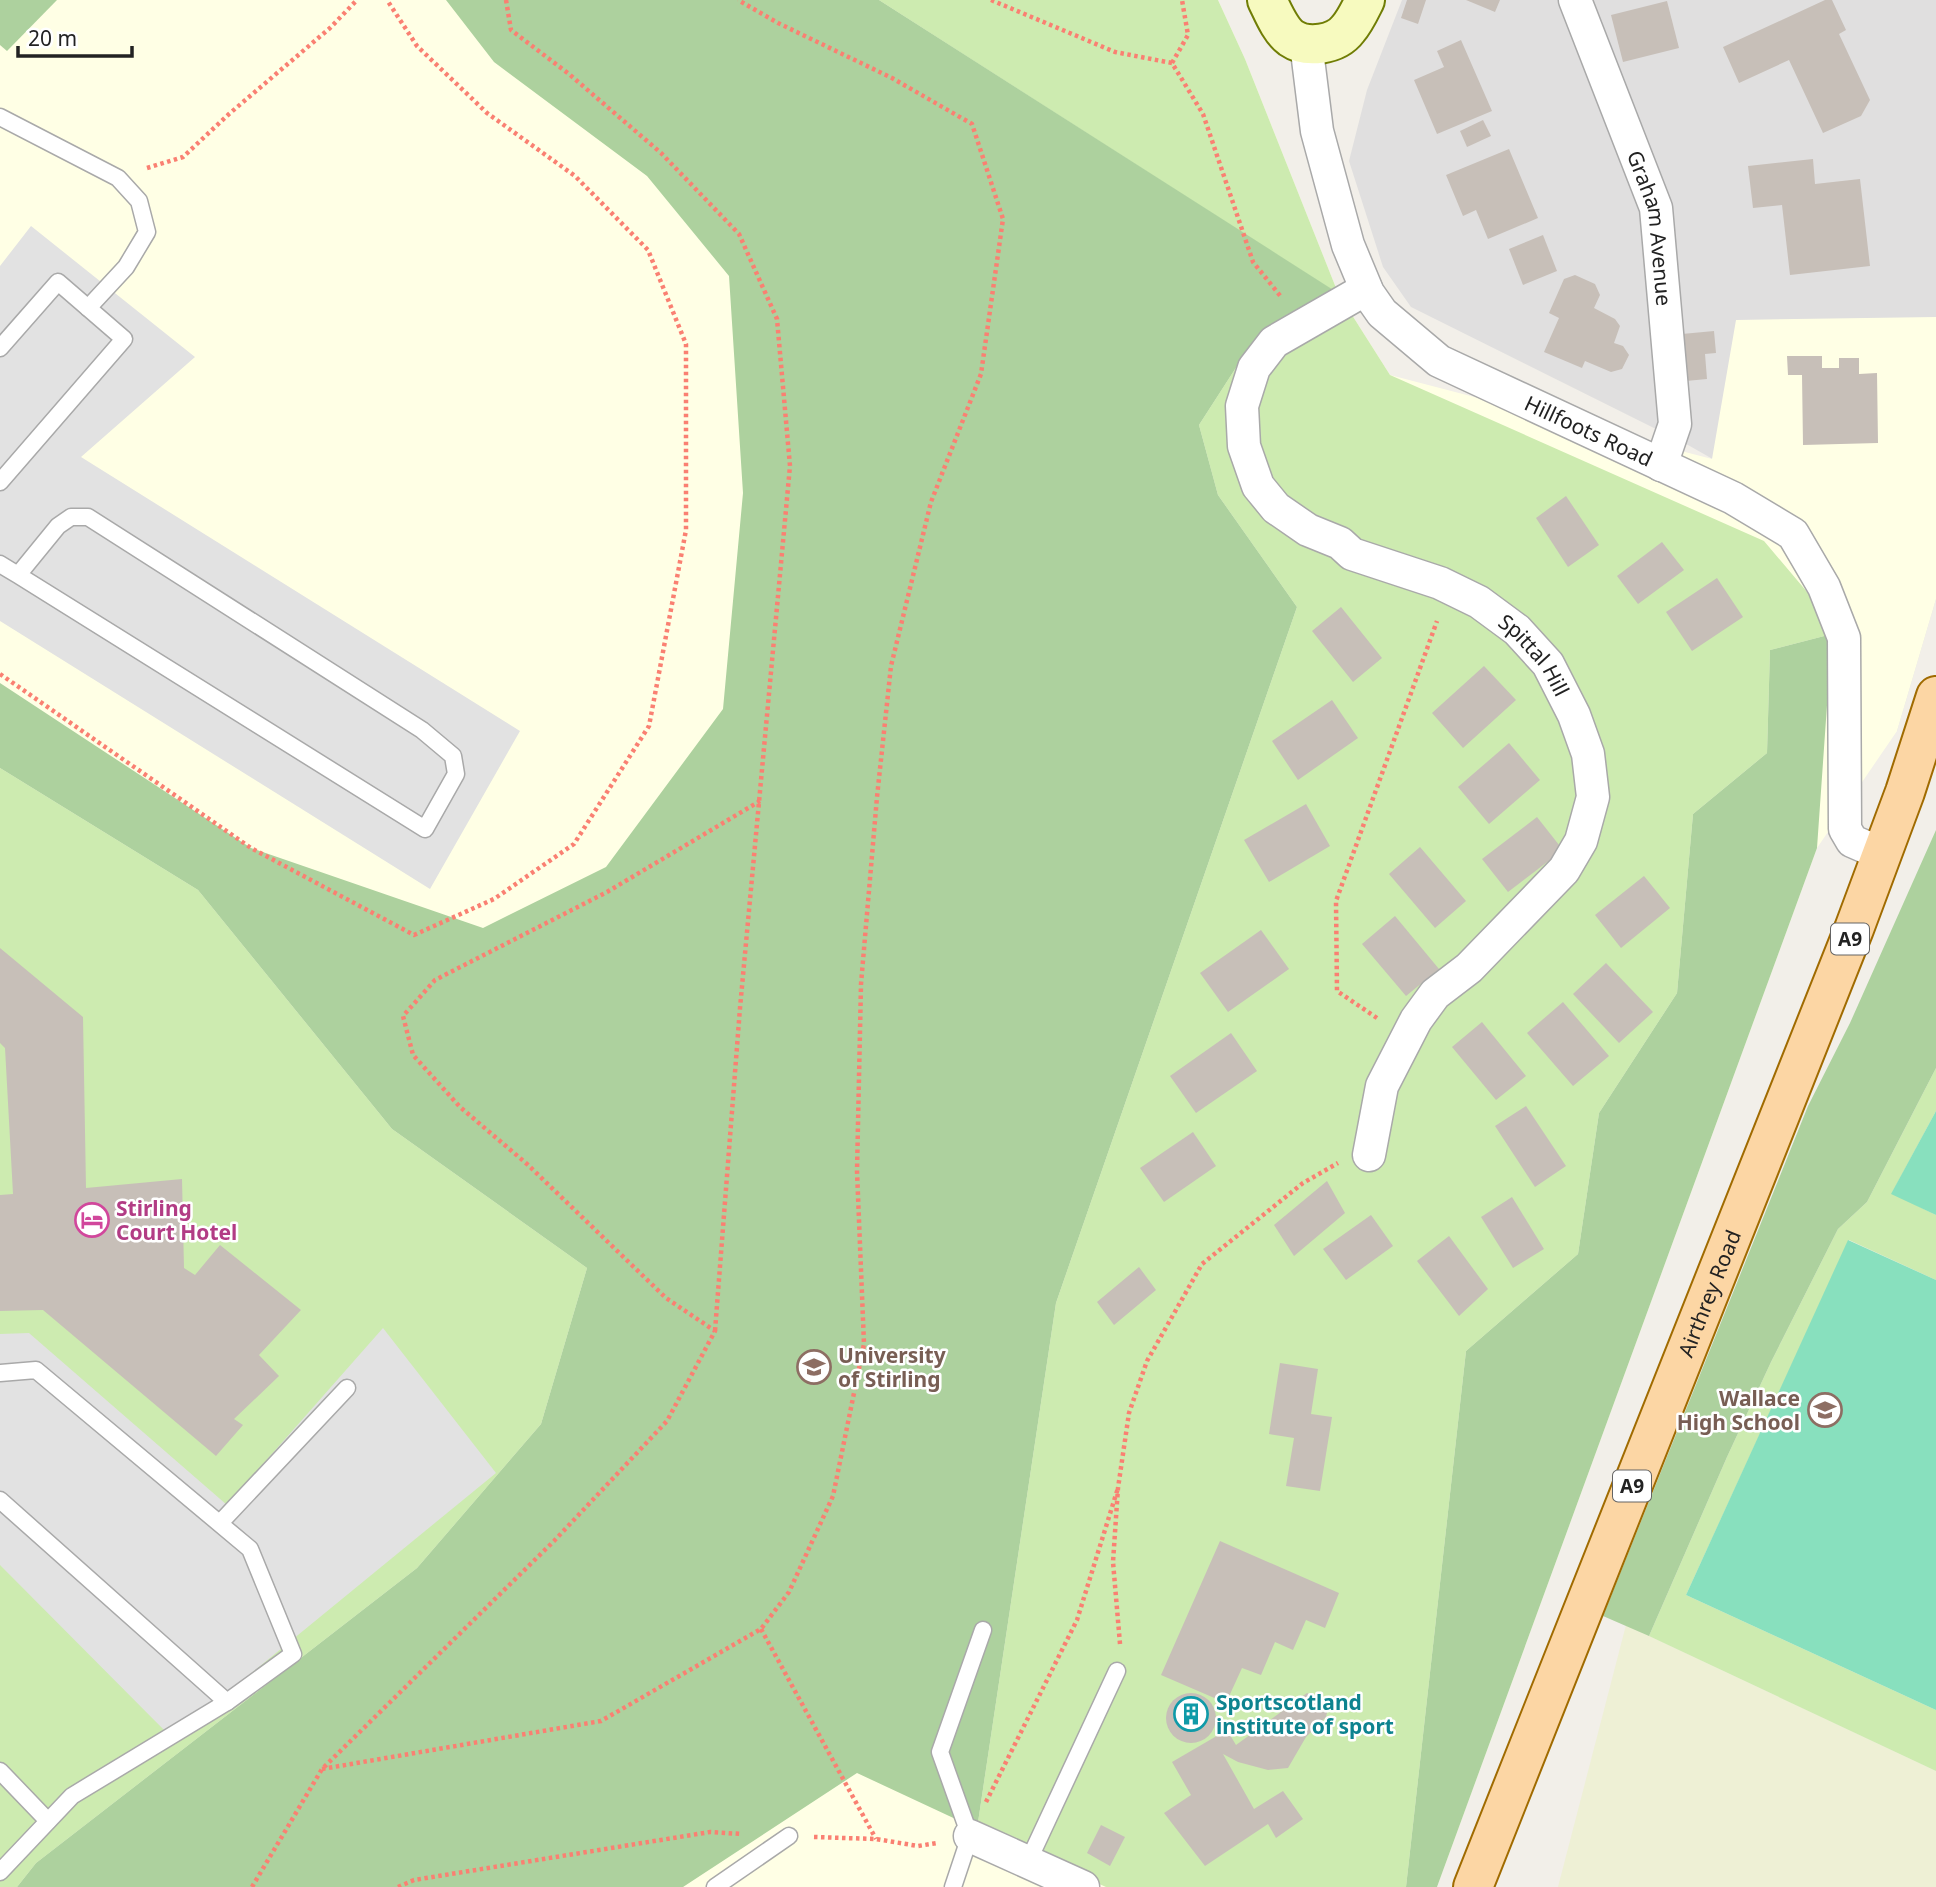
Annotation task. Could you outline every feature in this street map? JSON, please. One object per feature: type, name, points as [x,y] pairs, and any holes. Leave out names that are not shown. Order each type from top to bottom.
[{"type":"main road","points":[[1267,0],[1275,18],[1291,37],[1306,43],[1325,44],[1347,32],[1365,0]]},
{"type":"main road","name":"Airthrey Road","points":[[1473,1887],[1882,854],[1936,696]]},
{"type":"street","name":"Graham Avenue","points":[[1575,0],[1656,208],[1675,424],[1661,465]]},
{"type":"street","name":"Hillfoots Road","points":[[1306,43],[1317,131],[1348,245],[1366,289],[1382,313],[1439,360],[1733,498],[1793,534],[1824,587],[1844,638],[1846,830],[1852,841],[1882,854]]},
{"type":"street","name":"Spittal Hill","points":[[1366,289],[1274,342],[1254,369],[1242,407],[1244,446],[1258,486],[1276,508],[1308,530],[1340,544],[1352,554],[1449,588],[1479,602],[1517,630],[1548,664],[1574,715],[1588,754],[1593,797],[1580,841],[1564,870],[1469,968],[1435,994],[1416,1020],[1382,1086],[1369,1155]]},
{"type":"street","points":[[970,1836],[1083,1887]]},
{"type":"lane","points":[[0,117],[118,178],[139,201],[147,232],[126,267],[88,308]]},
{"type":"lane","points":[[0,348],[58,282],[124,339],[0,482]]},
{"type":"lane","points":[[0,564],[425,829],[456,774],[453,756],[422,730],[88,517],[71,517],[58,526],[18,575]]},
{"type":"lane","points":[[0,1373],[36,1370],[250,1549],[293,1654],[227,1702],[72,1796],[0,1872]]},
{"type":"lane","points":[[220,1523],[346,1388]]},
{"type":"lane","points":[[0,1500],[227,1702]]},
{"type":"lane","points":[[953,1887],[970,1836],[940,1752],[983,1630]]},
{"type":"lane","points":[[1027,1864],[1118,1671]]},
{"type":"lane","points":[[0,1771],[48,1821]]},
{"type":"lane","points":[[715,1887],[789,1836]]},
{"type":"path","points":[[118,178],[183,157],[330,28],[357,0]]},
{"type":"path","points":[[0,674],[251,848],[414,935],[494,899],[574,844],[649,726],[686,530],[686,344],[648,250],[575,176],[488,113],[417,46],[387,0]]},
{"type":"path","points":[[253,1887],[322,1769],[554,1541],[667,1421],[715,1331],[740,1008],[790,466],[777,319],[739,234],[660,153],[569,74],[511,30],[506,0]]},
{"type":"path","points":[[322,1769],[601,1721],[761,1629],[789,1592],[833,1496],[864,1344],[857,1171],[861,984],[891,666],[931,502],[981,374],[1003,219],[972,124],[892,78],[778,23],[738,0]]},
{"type":"path","points":[[991,0],[1115,52],[1172,63],[1203,114],[1253,262],[1281,296],[1297,327]]},
{"type":"path","points":[[1172,63],[1188,35],[1182,0]]},
{"type":"path","points":[[1407,1037],[1337,991],[1336,901],[1449,588]]},
{"type":"path","points":[[715,1331],[666,1298],[527,1164],[460,1107],[413,1055],[403,1016],[435,980],[607,892],[760,802]]},
{"type":"path","points":[[1118,1671],[1121,1664],[1113,1562],[1118,1488],[1129,1413],[1147,1362],[1202,1264],[1303,1183],[1343,1160],[1369,1155]]},
{"type":"path","points":[[789,1836],[876,1839],[918,1846],[970,1836],[1014,1742],[1077,1620],[1118,1488]]},
{"type":"path","points":[[761,1629],[876,1839]]},
{"type":"path","points":[[398,1887],[414,1880],[710,1832]]},
{"type":"shaded area","name":"University of Stirling","points":[[0,0],[1218,0],[1245,59],[1338,293],[1390,375],[1712,459],[1736,320],[1936,317],[1936,599],[1897,731],[1817,848],[1437,1887],[0,1887]]},
{"type":"shaded area","points":[[1402,0],[1936,0],[1936,599],[1897,731],[1885,628],[1841,532],[1688,445],[1411,307],[1383,267],[1349,161],[1367,90]]},
{"type":"shaded area","points":[[31,226],[195,357],[81,457],[520,731],[430,889],[0,621],[0,266]]},
{"type":"shaded area","points":[[383,1328],[496,1473],[172,1738],[0,1565],[0,1334],[29,1333],[227,1505]]},
{"type":"shaded area","points":[[1626,1625],[1936,1771],[1936,1887],[1558,1887]]},
{"type":"green space","points":[[0,0],[57,0],[7,51],[0,45]]},
{"type":"green space","points":[[446,0],[879,0],[1338,293],[1248,349],[1199,425],[1218,495],[1297,607],[1056,1303],[977,1829],[857,1773],[683,1887],[17,1887],[36,1863],[417,1568],[541,1424],[587,1268],[392,1129],[198,890],[0,768],[0,683],[251,848],[483,928],[606,867],[723,709],[743,493],[729,276],[647,176],[494,62]]},
{"type":"green space","points":[[879,0],[1218,0],[1245,59],[1338,293],[1390,375],[1764,541],[1813,599],[1832,634],[1770,650],[1767,753],[1693,814],[1677,993],[1599,1113],[1578,1254],[1466,1351],[1406,1887],[1106,1887],[977,1829],[1056,1303],[1297,607],[1218,495],[1199,425],[1248,349],[1337,293]]},
{"type":"green space","points":[[1832,634],[1817,848],[1437,1887],[1406,1887],[1466,1351],[1578,1254],[1599,1113],[1677,993],[1693,814],[1767,753],[1770,650]]},
{"type":"green space","points":[[0,768],[198,890],[392,1129],[587,1268],[541,1424],[417,1568],[36,1863],[17,1887],[0,1887]]},
{"type":"green space","points":[[1936,830],[1936,1068],[1867,1202],[1838,1229],[1771,1362],[1649,1636],[1603,1616],[1808,1106],[1850,1023]]},
{"type":"green space","points":[[1936,1068],[1936,1111],[1892,1193],[1936,1215],[1936,1280],[1849,1240],[1686,1595],[1936,1710],[1936,1771],[1649,1636],[1771,1362],[1838,1229],[1867,1202]]},
{"type":"green space","points":[[1936,1111],[1936,1215],[1891,1194]]},
{"type":"green space","points":[[1848,1240],[1936,1280],[1936,1710],[1686,1595]]},
{"type":"building","points":[[1407,0],[1426,0],[1418,24],[1401,18]]},
{"type":"building","points":[[1466,0],[1500,0],[1495,12]]},
{"type":"building","points":[[1825,0],[1832,0],[1846,30],[1839,34],[1870,100],[1861,116],[1823,133],[1789,60],[1739,83],[1723,47]]},
{"type":"building","points":[[1667,1],[1679,48],[1623,62],[1611,15]]},
{"type":"building","points":[[1461,40],[1492,111],[1437,134],[1414,80],[1444,67],[1437,51]]},
{"type":"building","points":[[1483,120],[1491,136],[1467,147],[1460,131]]},
{"type":"building","points":[[1509,149],[1538,218],[1488,239],[1476,210],[1463,216],[1446,175]]},
{"type":"building","points":[[1813,159],[1815,184],[1860,179],[1870,266],[1790,275],[1782,205],[1753,208],[1748,166]]},
{"type":"building","points":[[1543,235],[1557,271],[1523,285],[1509,249]]},
{"type":"building","points":[[1575,275],[1595,284],[1600,295],[1594,308],[1615,319],[1620,326],[1614,343],[1623,346],[1629,355],[1622,369],[1611,372],[1585,361],[1582,368],[1544,352],[1559,318],[1549,313],[1564,279]]},
{"type":"building","points":[[1714,331],[1716,353],[1705,354],[1707,379],[1686,381],[1682,334]]},
{"type":"building","points":[[1787,356],[1822,356],[1822,368],[1839,368],[1839,358],[1859,358],[1859,374],[1877,373],[1878,443],[1803,445],[1802,375],[1788,375]]},
{"type":"building","points":[[1566,496],[1599,545],[1568,567],[1536,518]]},
{"type":"building","points":[[1662,542],[1684,570],[1638,604],[1617,576]]},
{"type":"building","points":[[1717,578],[1743,617],[1692,651],[1666,612]]},
{"type":"building","points":[[1341,607],[1382,658],[1353,682],[1312,631]]},
{"type":"building","points":[[1484,666],[1516,700],[1463,748],[1432,713]]},
{"type":"building","points":[[1332,700],[1358,738],[1298,780],[1272,741]]},
{"type":"building","points":[[1509,743],[1540,780],[1489,824],[1458,787]]},
{"type":"building","points":[[1306,804],[1330,846],[1269,882],[1244,840]]},
{"type":"building","points":[[1537,817],[1563,850],[1508,892],[1482,859]]},
{"type":"building","points":[[1420,847],[1466,901],[1435,928],[1389,874]]},
{"type":"building","points":[[1644,876],[1670,908],[1621,948],[1595,915]]},
{"type":"building","points":[[1395,916],[1439,969],[1406,996],[1362,944]]},
{"type":"building","points":[[1261,930],[1289,969],[1228,1012],[1200,973]]},
{"type":"building","name":"Stirling Court Hotel","points":[[0,948],[83,1017],[86,1188],[182,1179],[184,1268],[195,1275],[220,1245],[301,1310],[259,1355],[279,1376],[234,1419],[243,1425],[216,1456],[43,1310],[0,1311],[0,1195],[13,1194],[5,1048],[0,1043]]},
{"type":"building","points":[[1606,963],[1653,1012],[1619,1043],[1573,994]]},
{"type":"building","points":[[1563,1002],[1609,1056],[1573,1086],[1527,1033]]},
{"type":"building","points":[[1482,1022],[1526,1076],[1496,1100],[1452,1047]]},
{"type":"building","points":[[1231,1033],[1257,1071],[1196,1113],[1170,1076]]},
{"type":"building","points":[[1526,1106],[1566,1166],[1535,1187],[1495,1126]]},
{"type":"building","points":[[1193,1132],[1216,1166],[1164,1202],[1140,1168]]},
{"type":"building","points":[[1327,1181],[1345,1213],[1294,1256],[1274,1225]]},
{"type":"building","points":[[1512,1197],[1544,1249],[1513,1268],[1481,1217]]},
{"type":"building","points":[[1371,1215],[1393,1246],[1346,1280],[1323,1249]]},
{"type":"building","points":[[1449,1236],[1488,1289],[1459,1316],[1417,1261]]},
{"type":"building","points":[[1139,1267],[1156,1290],[1114,1325],[1097,1302]]},
{"type":"building","points":[[1280,1363],[1318,1369],[1311,1414],[1332,1417],[1320,1491],[1286,1486],[1294,1438],[1269,1434]]},
{"type":"building","points":[[1220,1541],[1339,1593],[1325,1628],[1306,1620],[1293,1650],[1275,1642],[1261,1675],[1242,1668],[1226,1703],[1161,1675]]},
{"type":"building","name":"Sportscotland institute of sport","points":[[1191,1693],[1208,1701],[1216,1718],[1208,1735],[1191,1743],[1174,1735],[1166,1718],[1174,1701]]},
{"type":"building","points":[[1307,1693],[1329,1704],[1326,1717],[1306,1737],[1288,1768],[1268,1770],[1238,1762],[1223,1754],[1254,1809],[1283,1791],[1303,1819],[1276,1838],[1268,1824],[1205,1866],[1164,1813],[1191,1795],[1172,1762],[1227,1730],[1236,1745]]},
{"type":"building","points":[[1101,1825],[1125,1837],[1110,1866],[1087,1853]]},
{"type":"place","name":"Stirling Court Hotel","points":[[92,1220]]},
{"type":"place","name":"University of Stirling","points":[[814,1367]]},
{"type":"place","name":"Wallace High School","points":[[1825,1410]]},
{"type":"place","name":"Sportscotland institute of sport","points":[[1191,1714]]}]
